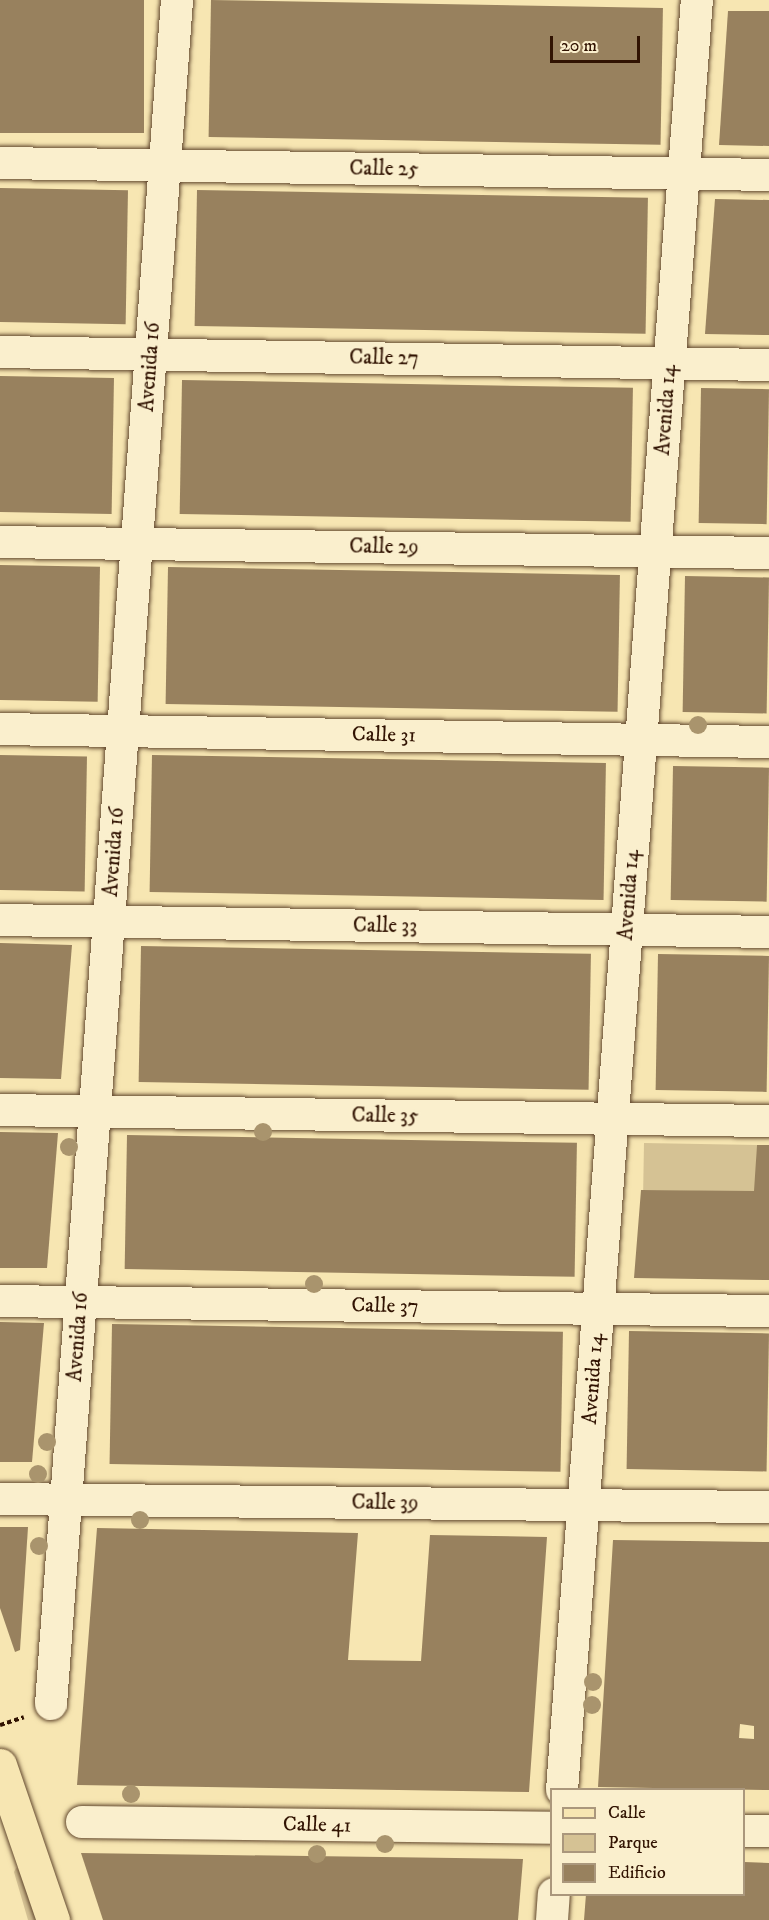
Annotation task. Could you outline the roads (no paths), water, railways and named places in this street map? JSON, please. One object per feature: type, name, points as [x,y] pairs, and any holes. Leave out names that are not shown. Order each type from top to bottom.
[{"type":"main road","points":[[0,1765],[53,1920]]},
{"type":"street","name":"Avenida 16","points":[[51,1704],[177,0]]},
{"type":"street","name":"Avenida 14","points":[[562,1788],[697,0]]},
{"type":"street","name":"Calle 25","points":[[0,163],[769,175]]},
{"type":"street","name":"Calle 27","points":[[0,352],[769,365]]},
{"type":"street","name":"Calle 29","points":[[0,542],[769,553]]},
{"type":"street","name":"Calle 31","points":[[0,729],[769,742]]},
{"type":"street","name":"Calle 33","points":[[0,920],[769,932]]},
{"type":"street","name":"Calle 35","points":[[0,1110],[769,1121]]},
{"type":"street","name":"Calle 37","points":[[0,1301],[769,1311]]},
{"type":"street","name":"Calle 39","points":[[0,1499],[769,1507]]},
{"type":"street","name":"Calle 41","points":[[82,1822],[550,1828]]},
{"type":"street","points":[[745,1830],[769,1831]]},
{"type":"street","points":[[552,1920],[554,1896]]}]
